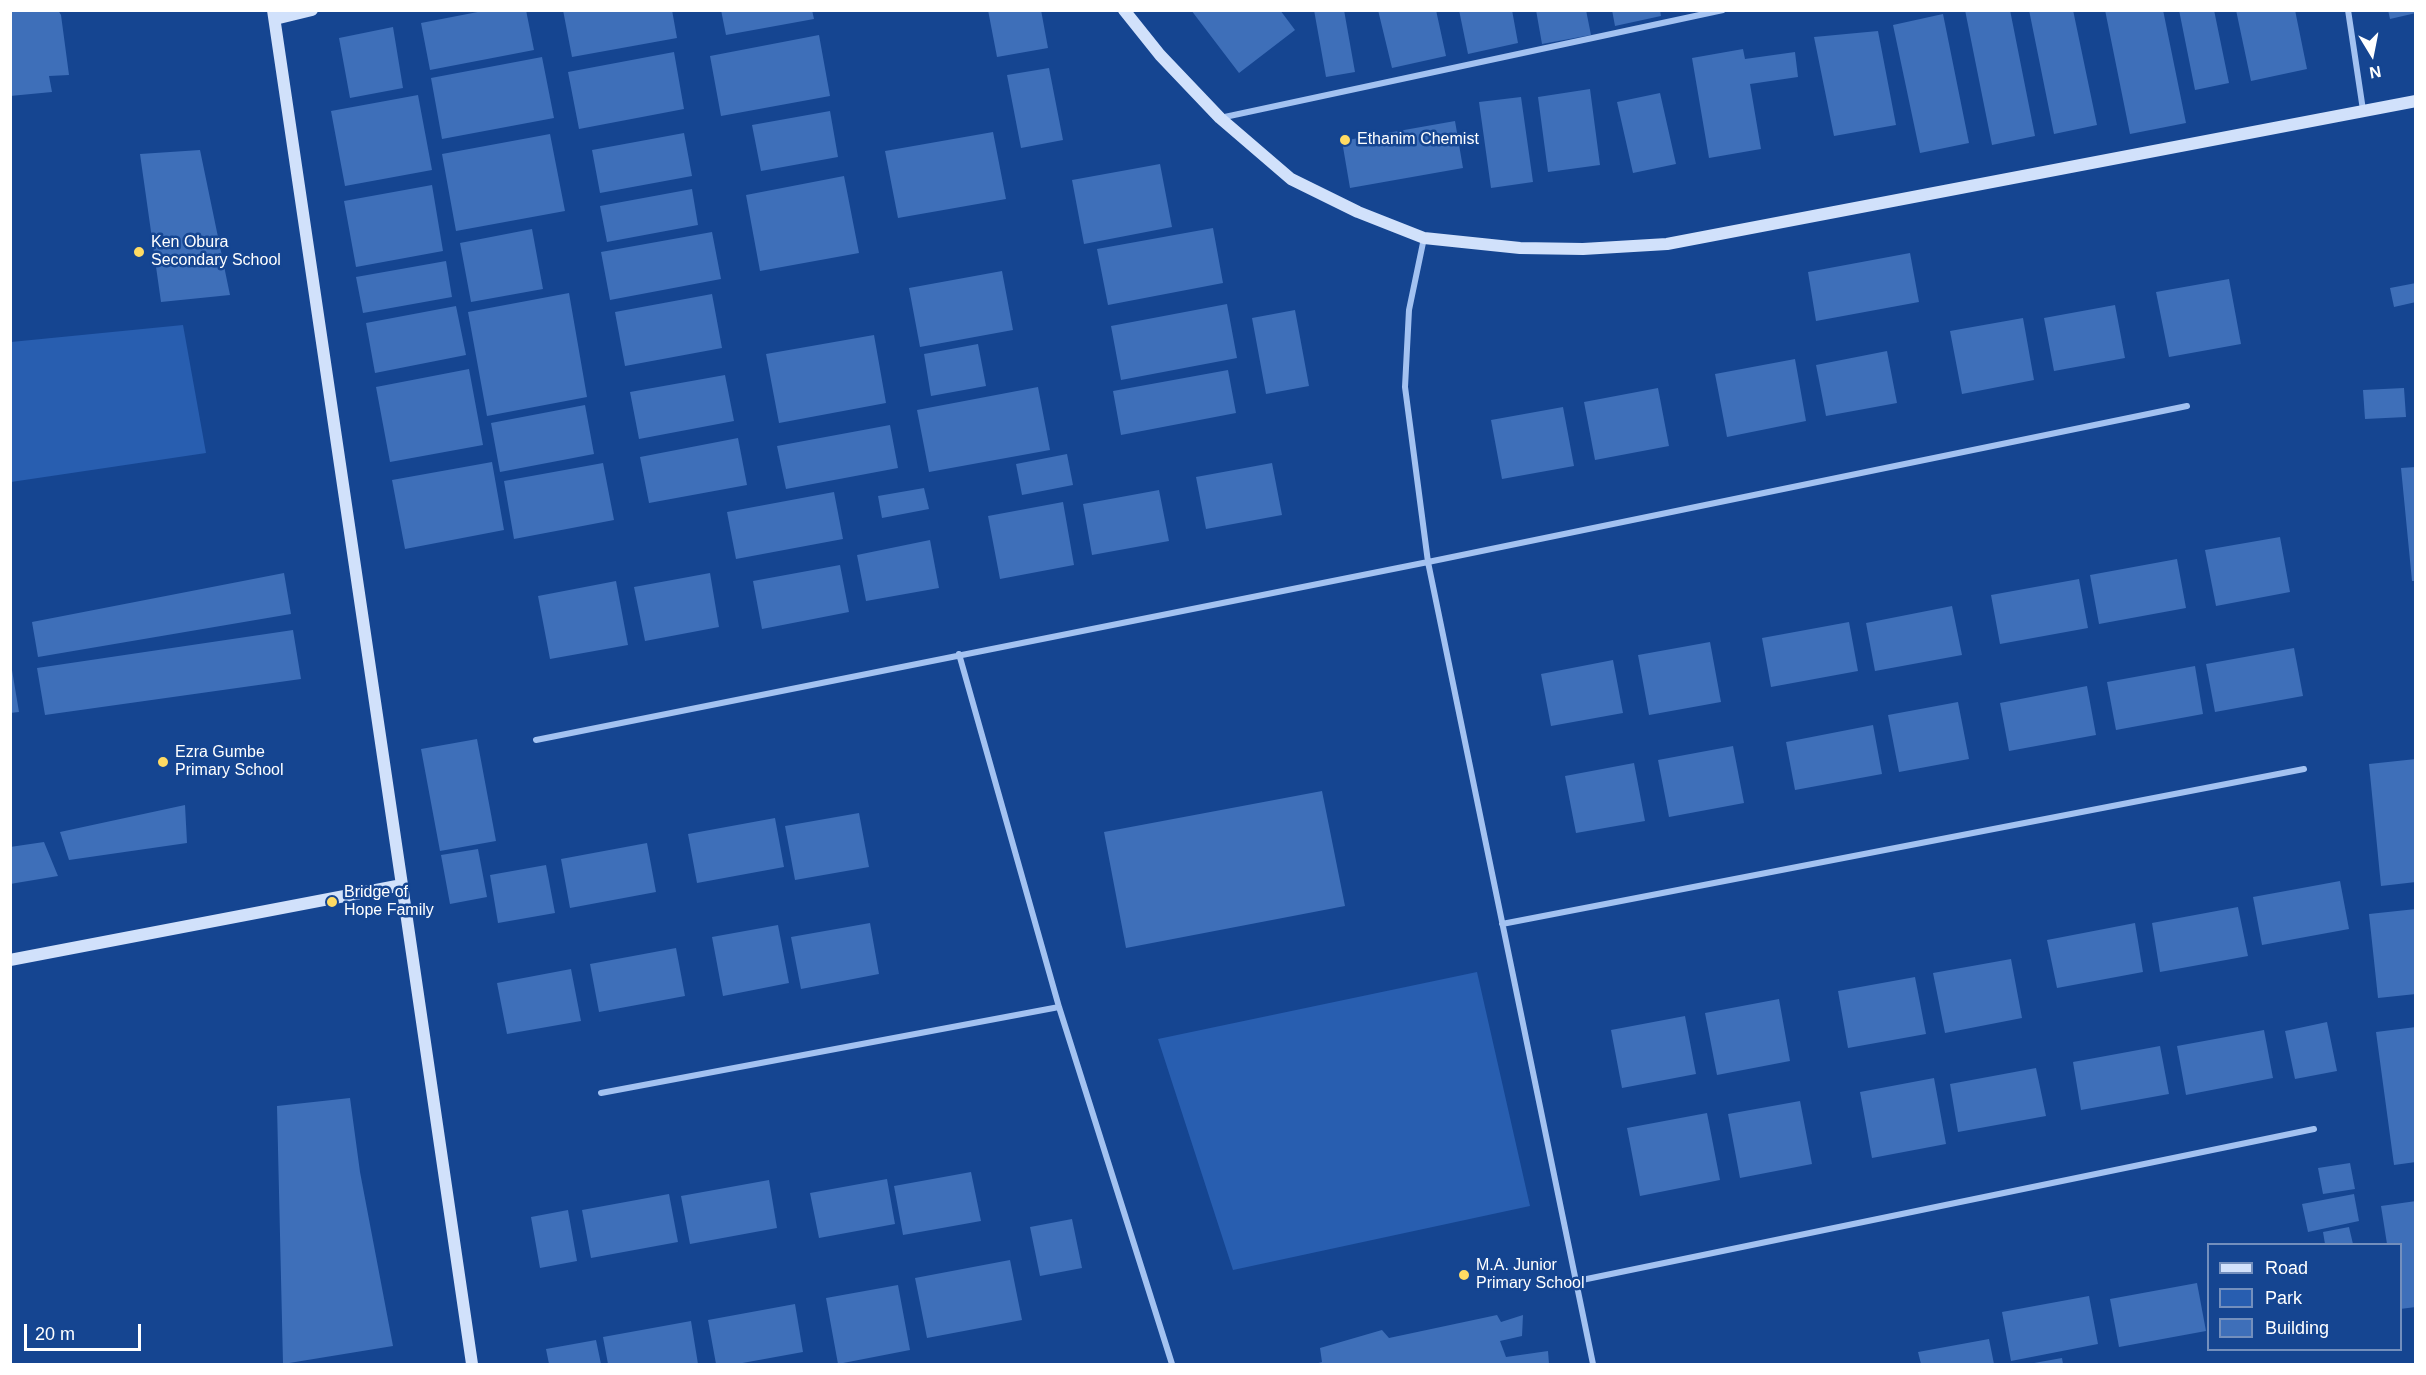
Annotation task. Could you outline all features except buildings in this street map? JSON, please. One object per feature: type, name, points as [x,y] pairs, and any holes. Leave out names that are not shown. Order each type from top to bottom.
[{"type":"street","points":[[312,10],[274,15],[472,1365]]},
{"type":"street","points":[[1124,10],[1160,55],[1220,118],[1291,178],[1359,212],[1424,238],[1520,248],[1583,249],[1667,244],[2415,101]]},
{"type":"street","points":[[1220,118],[1723,10]]},
{"type":"street","points":[[2348,10],[2363,110]]},
{"type":"street","points":[[1424,238],[1409,310],[1405,387],[1428,562],[1593,1365]]},
{"type":"street","points":[[536,740],[1428,562],[2187,406]]},
{"type":"street","points":[[959,654],[1059,1007],[1172,1365]]},
{"type":"street","points":[[1502,924],[2304,769]]},
{"type":"street","points":[[10,960],[402,885]]},
{"type":"street","points":[[601,1093],[1059,1007]]},
{"type":"street","points":[[1577,1281],[2314,1128]]},
{"type":"green space","points":[[183,325],[206,453],[11,482],[11,342]]},
{"type":"green space","points":[[1477,972],[1530,1206],[1233,1270],[1158,1039]]},
{"type":"place","name":"Ethanim Chemist","points":[[1345,140]]},
{"type":"place","name":"Ken Obura Secondary School","points":[[139,252]]},
{"type":"place","name":"Ezra Gumbe Primary School","points":[[163,762]]},
{"type":"place","name":"Bridge of Hope Family","points":[[332,902]]},
{"type":"place","name":"M.A. Junior Primary School","points":[[1464,1275]]}]
